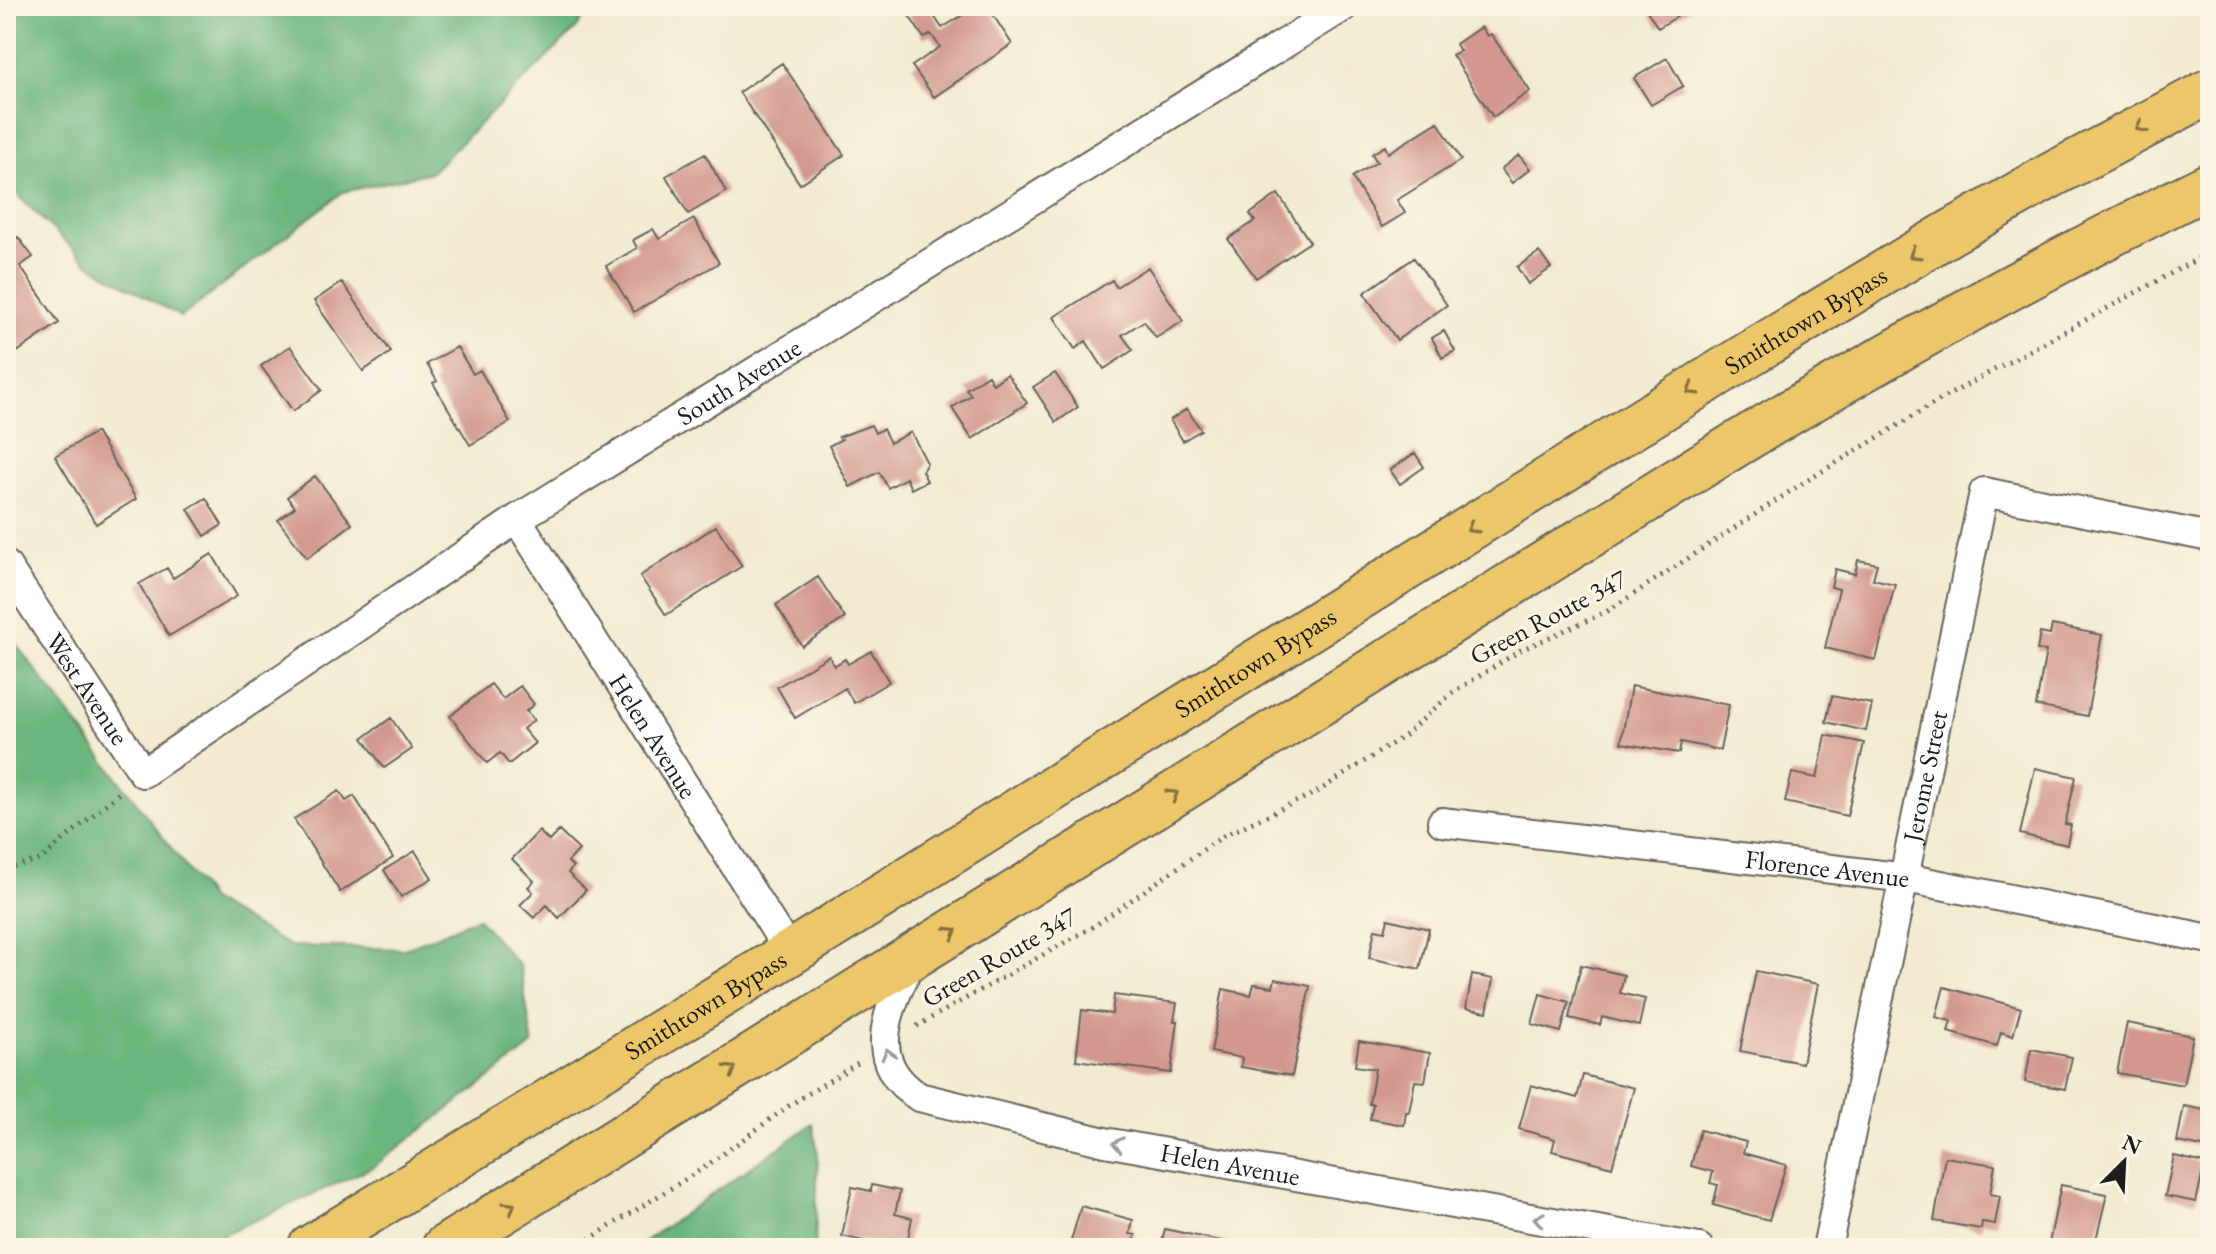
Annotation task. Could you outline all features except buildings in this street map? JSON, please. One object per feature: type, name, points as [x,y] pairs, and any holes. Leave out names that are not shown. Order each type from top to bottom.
[{"type":"highway","name":"Smithtown Bypass","points":[[310,1248],[790,953],[1746,356],[1948,234],[2210,91]]},
{"type":"highway","points":[[444,1248],[1787,414],[1925,333],[2121,228],[2210,185]]},
{"type":"street","name":"South Avenue","points":[[143,773],[517,519],[1345,6]]},
{"type":"street","name":"Jerome Street","points":[[1827,1248],[1984,492],[2210,537]]},
{"type":"street","name":"Helen Avenue","points":[[517,519],[790,953]]},
{"type":"street","name":"West Avenue","points":[[6,565],[143,773]]},
{"type":"street","name":"Florence Avenue","points":[[1442,822],[1906,878],[2210,939]]},
{"type":"street","name":"Helen Avenue","points":[[913,957],[892,1002],[883,1034],[891,1066],[899,1080],[919,1097],[1105,1142],[1699,1248]]},
{"type":"path","name":"Green Route 347","points":[[914,1028],[1094,926],[1223,836],[1317,792],[1404,736],[1452,693],[1521,650],[1606,612],[1803,483],[1931,405],[2210,252]]},
{"type":"path","points":[[6,868],[40,860],[143,773]]},
{"type":"path","points":[[575,1248],[705,1167],[790,1105],[858,1063]]},
{"type":"green space","points":[[6,6],[589,6],[577,28],[431,172],[343,192],[181,317],[89,264],[13,191],[6,189]]},
{"type":"green space","points":[[6,631],[212,902],[290,946],[404,949],[478,918],[520,967],[533,1045],[373,1167],[194,1248],[6,1248]]},
{"type":"green space","points":[[813,1124],[818,1154],[815,1248],[635,1248]]}]
